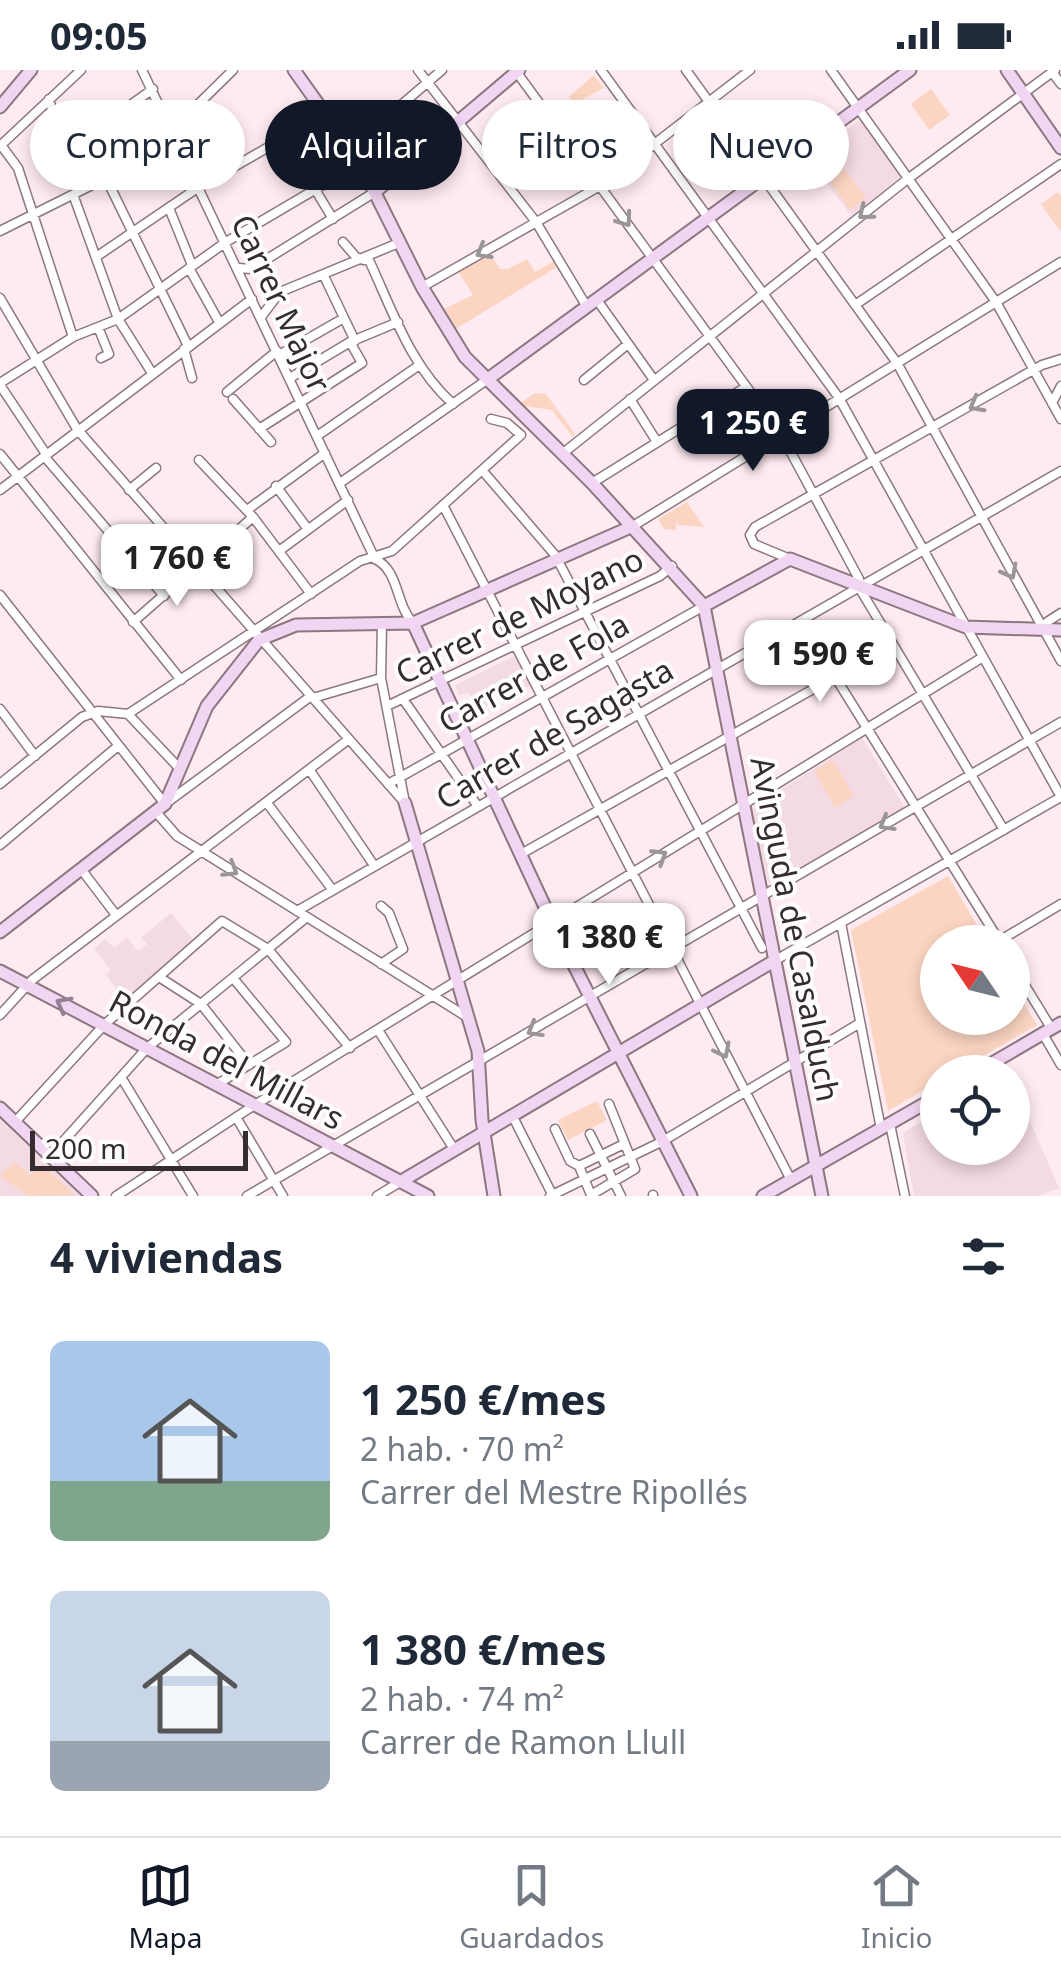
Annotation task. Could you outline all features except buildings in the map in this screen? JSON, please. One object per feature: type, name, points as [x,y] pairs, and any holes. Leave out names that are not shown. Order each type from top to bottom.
[{"type":"street","points":[[0,107],[31,70]]},
{"type":"street","points":[[73,338],[18,168],[1,146],[82,70]]},
{"type":"street","name":"Carrer Major","points":[[142,70],[157,100]]},
{"type":"street","points":[[201,100],[233,70]]},
{"type":"street","name":"Avinguda de Casalduch","points":[[294,70],[316,100]]},
{"type":"street","points":[[418,70],[443,100]]},
{"type":"street","points":[[410,100],[442,70]]},
{"type":"street","points":[[377,1196],[700,1004],[1061,797],[839,398],[600,70]]},
{"type":"street","points":[[686,70],[707,100]]},
{"type":"street","points":[[715,100],[750,70]]},
{"type":"street","points":[[831,70],[996,302],[1061,419]]},
{"type":"street","points":[[849,115],[910,70]]},
{"type":"street","points":[[1007,70],[1057,134],[1061,148]]},
{"type":"street","points":[[462,118],[517,71],[538,100]]},
{"type":"street","points":[[562,454],[908,178],[1053,71],[1061,84]]},
{"type":"street","points":[[136,100],[152,89]]},
{"type":"street","points":[[462,125],[482,151]]},
{"type":"street","points":[[654,144],[673,130]]},
{"type":"street","points":[[855,305],[1061,164]]},
{"type":"street","points":[[0,231],[86,190]]},
{"type":"street","points":[[112,190],[186,347],[192,378]]},
{"type":"street","points":[[96,257],[194,190]]},
{"type":"street","name":"Carrer Major","points":[[201,190],[375,559],[388,567],[404,613],[413,623]]},
{"type":"street","points":[[164,596],[45,455],[0,384],[36,358],[118,319],[226,242],[315,190],[333,219]]},
{"type":"street","points":[[238,268],[251,269],[377,190]]},
{"type":"street","points":[[512,190],[592,303],[654,380]]},
{"type":"street","points":[[422,287],[593,190]]},
{"type":"street","points":[[603,190],[781,434],[860,579],[860,589],[1004,830]]},
{"type":"street","points":[[340,484],[747,190]]},
{"type":"street","points":[[773,190],[897,363],[1061,661]]},
{"type":"street","name":"Avinguda de Casalduch","points":[[375,192],[422,287],[465,358],[672,566],[704,606],[822,1196]]},
{"type":"street","points":[[74,197],[118,319],[152,373]]},
{"type":"street","points":[[169,208],[190,266],[220,322]]},
{"type":"street","points":[[344,242],[356,258],[366,259]]},
{"type":"street","points":[[261,317],[280,292],[401,242]]},
{"type":"street","points":[[366,259],[418,366],[429,384],[452,404]]},
{"type":"street","points":[[0,784],[91,713],[128,714],[222,651],[255,637],[296,624],[413,623],[633,526],[1061,262]]},
{"type":"street","points":[[259,429],[362,363],[324,276]]},
{"type":"street","points":[[0,298],[77,430],[404,804]]},
{"type":"street","points":[[0,490],[252,299]]},
{"type":"street","points":[[271,442],[230,395],[278,353],[344,318]]},
{"type":"street","points":[[290,378],[398,322]]},
{"type":"street","points":[[98,327],[109,354],[100,358]]},
{"type":"street","points":[[584,380],[628,344]]},
{"type":"street","points":[[1061,360],[755,527],[751,541],[860,589],[966,628],[1061,630]]},
{"type":"street","points":[[317,436],[418,366]]},
{"type":"street","points":[[592,483],[746,386]]},
{"type":"street","points":[[1052,403],[1061,386]]},
{"type":"street","points":[[630,399],[658,442]]},
{"type":"street","points":[[160,808],[208,706],[255,637],[283,612],[360,561],[392,551],[521,434],[507,423],[491,419]]},
{"type":"street","points":[[133,622],[196,568],[276,486],[325,453]]},
{"type":"street","points":[[0,454],[15,478],[181,680]]},
{"type":"street","points":[[199,460],[250,514],[311,594]]},
{"type":"street","points":[[130,490],[156,468]]},
{"type":"street","points":[[482,470],[557,559],[762,948]]},
{"type":"street","name":"Carrer de Sagasta","points":[[297,911],[1061,471]]},
{"type":"street","points":[[276,486],[307,528]]},
{"type":"street","points":[[278,551],[348,500]]},
{"type":"street","points":[[443,505],[790,1180]]},
{"type":"street","points":[[704,606],[790,559]]},
{"type":"street","name":"Carrer de Moyano","points":[[387,706],[585,613],[672,566]]},
{"type":"street","points":[[0,595],[118,746],[177,836],[468,1018]]},
{"type":"street","name":"Carrer de Fola","points":[[388,784],[704,606]]},
{"type":"street","points":[[1044,630],[1047,622],[1061,615]]},
{"type":"street","points":[[382,622],[381,678],[404,804],[468,1018],[478,1062],[494,1196]]},
{"type":"street","points":[[801,622],[989,925]]},
{"type":"street","points":[[413,623],[552,922],[691,1196]]},
{"type":"street","points":[[521,854],[893,644]]},
{"type":"street","points":[[116,1196],[253,1106],[983,657]]},
{"type":"street","points":[[0,932],[312,697],[381,678]]},
{"type":"street","points":[[403,699],[438,754],[477,804]]},
{"type":"street","points":[[0,709],[35,756]]},
{"type":"street","points":[[128,714],[180,769]]},
{"type":"street","points":[[247,1196],[1061,722]]},
{"type":"street","points":[[0,1015],[28,986],[116,915],[349,739]]},
{"type":"street","points":[[0,845],[118,746]]},
{"type":"street","points":[[310,772],[373,864]]},
{"type":"street","points":[[267,802],[332,889]]},
{"type":"street","points":[[80,869],[116,915]]},
{"type":"street","points":[[1027,925],[1061,904]]},
{"type":"street","points":[[382,964],[403,949],[383,908]]},
{"type":"street","points":[[51,1155],[147,1048],[307,917]]},
{"type":"street","points":[[15,1122],[104,1026],[222,921],[268,950],[350,1048]]},
{"type":"street","points":[[841,923],[860,1022],[905,1196]]},
{"type":"street","name":"Ronda del Millars","points":[[0,971],[428,1196]]},
{"type":"street","points":[[159,976],[201,1004],[249,1065]]},
{"type":"street","points":[[216,1085],[286,1042],[234,978]]},
{"type":"street","points":[[1030,992],[1054,1029],[1061,1065]]},
{"type":"street","points":[[512,1115],[552,1196],[663,1140],[860,1022]]},
{"type":"street","points":[[1007,1055],[1054,1029]]},
{"type":"street","points":[[378,1030],[454,1150]]},
{"type":"street","points":[[121,1077],[192,1196]]},
{"type":"street","points":[[555,1130],[570,1162],[579,1166],[591,1195],[634,1173],[624,1133],[608,1104]]},
{"type":"street","points":[[763,1196],[920,1107]]},
{"type":"street","points":[[0,1108],[92,1196]]},
{"type":"street","points":[[236,1117],[283,1196]]},
{"type":"street","points":[[590,1134],[621,1196]]},
{"type":"street","points":[[579,1166],[624,1144]]},
{"type":"shaded area","points":[[594,75],[604,88],[582,100],[569,97]]},
{"type":"shaded area","points":[[931,89],[950,115],[929,130],[911,104]]},
{"type":"shaded area","points":[[860,120],[901,176],[852,216],[832,190],[849,190],[849,128]]},
{"type":"shaded area","points":[[849,175],[866,198],[850,210],[836,190],[849,190]]},
{"type":"shaded area","points":[[1058,192],[1061,197],[1061,232],[1041,204]]},
{"type":"shaded area","points":[[490,254],[500,269],[527,259],[535,272],[554,261],[557,267],[454,330],[442,310],[473,295],[458,271]]},
{"type":"shaded area","points":[[535,393],[546,394],[575,434],[572,436],[552,410],[518,405]]},
{"type":"shaded area","points":[[687,502],[704,527],[678,525],[677,519],[676,530],[664,529],[658,519]]},
{"type":"shaded area","points":[[517,655],[531,685],[477,711],[468,692],[459,695],[455,685]]},
{"type":"shaded area","points":[[862,738],[905,808],[773,884],[768,882],[751,809]]},
{"type":"shaded area","points":[[833,760],[854,796],[835,807],[814,771]]},
{"type":"shaded area","points":[[948,876],[977,925],[920,925],[920,1035],[1020,1035],[985,1055],[920,1055],[920,1092],[888,1111],[851,930]]},
{"type":"shaded area","points":[[171,913],[195,942],[125,1000],[106,975],[111,970],[94,949],[105,939],[114,948],[127,938],[138,951],[147,944],[141,938]]},
{"type":"shaded area","points":[[597,1101],[607,1120],[568,1140],[558,1120]]},
{"type":"shaded area","points":[[0,1120],[79,1194],[79,1196],[0,1196]]},
{"type":"shaded area","points":[[1030,1121],[1059,1188],[1038,1196],[914,1196],[903,1133],[920,1122],[920,1165],[1030,1165]]},
{"type":"shaded area","points":[[14,1162],[30,1175],[43,1165],[75,1195],[29,1196],[0,1176]]}]
